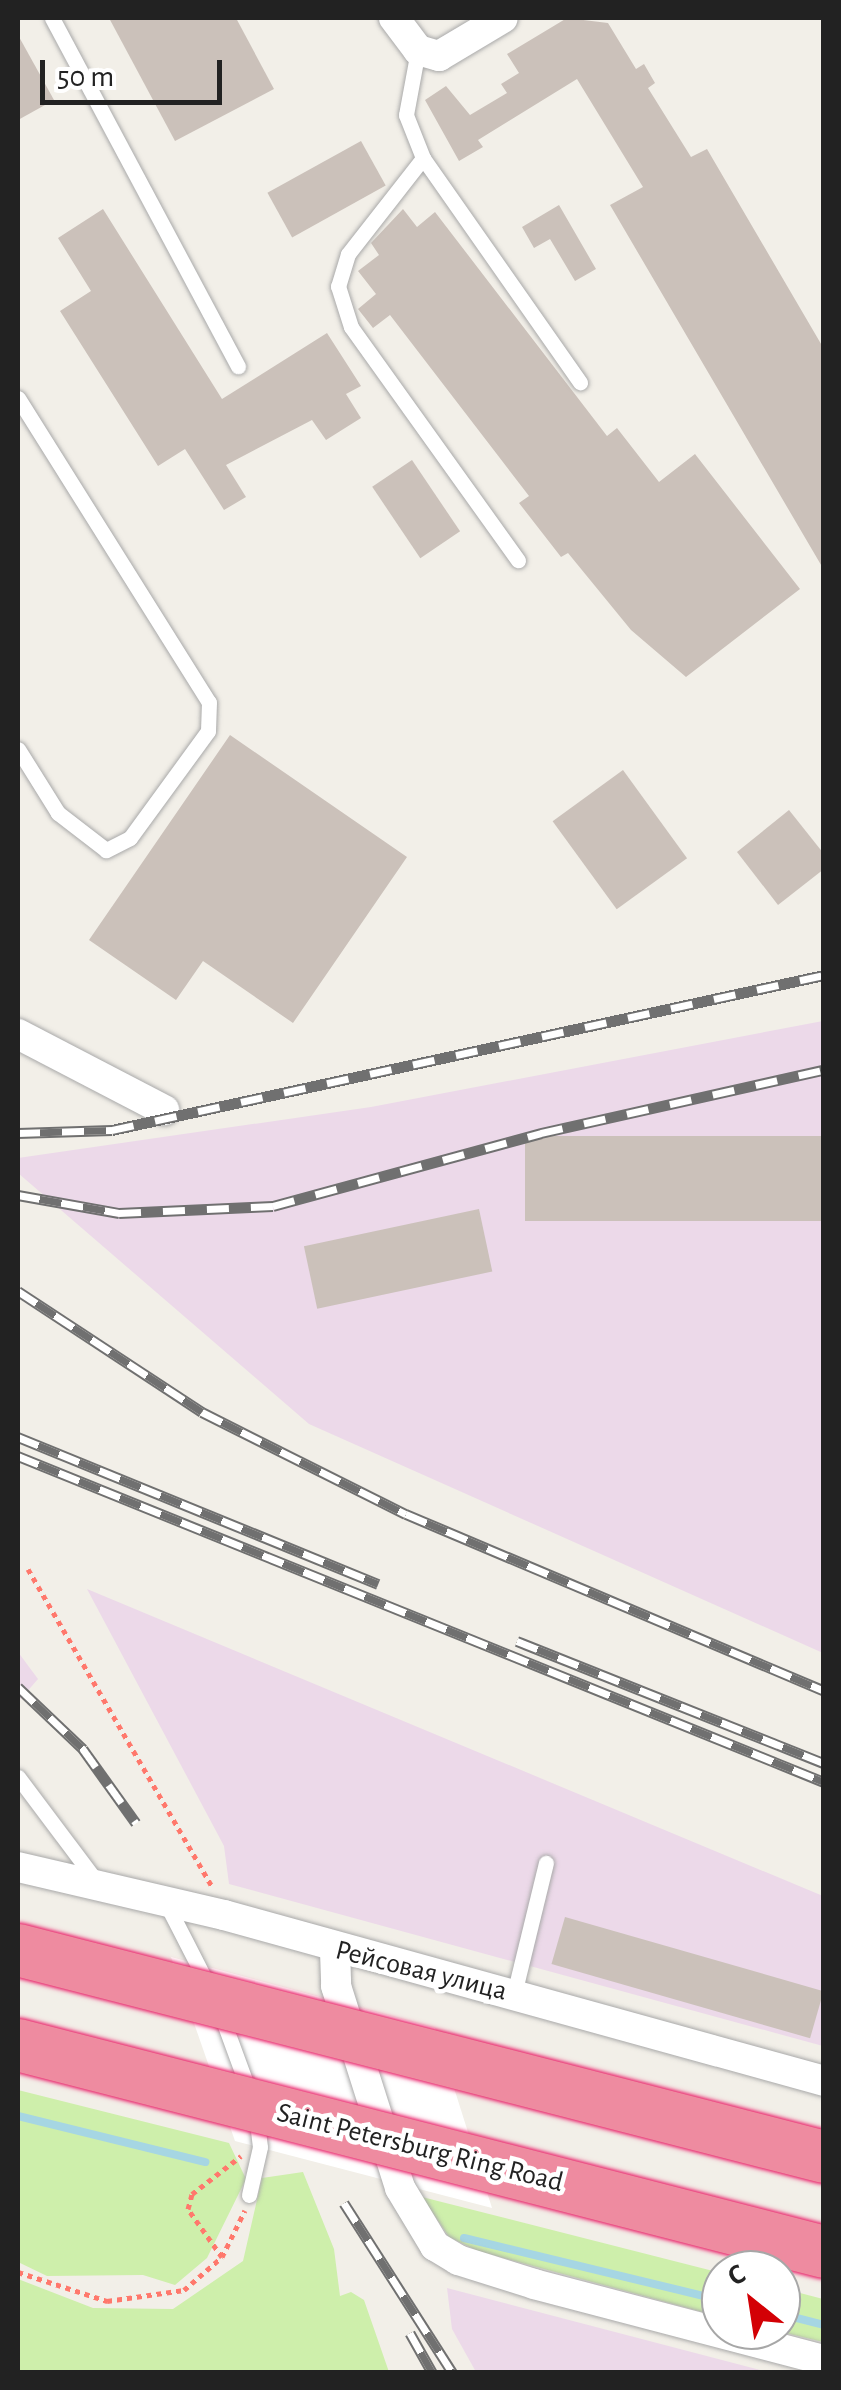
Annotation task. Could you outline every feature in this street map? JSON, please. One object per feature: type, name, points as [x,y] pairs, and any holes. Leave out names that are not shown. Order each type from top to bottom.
[{"type":"highway","points":[[18,1950],[824,2157]]},
{"type":"highway","name":"Saint Petersburg Ring Road","points":[[18,2045],[824,2252]]},
{"type":"street","points":[[394,18],[418,50],[440,56],[503,18]]},
{"type":"street","points":[[18,1034],[164,1110]]},
{"type":"street","name":"Рейсовая улица","points":[[18,1868],[224,1915],[335,1951],[514,1994],[824,2081]]},
{"type":"street","points":[[335,1951],[336,1986],[395,2175],[407,2208],[435,2246],[458,2260],[534,2284],[824,2360]]},
{"type":"lane","points":[[52,18],[238,366]]},
{"type":"lane","points":[[418,50],[406,114],[422,158],[580,382]]},
{"type":"lane","points":[[422,158],[348,254],[338,286],[350,327],[518,560]]},
{"type":"lane","points":[[18,398],[209,702],[208,731],[130,838],[106,850],[58,813],[18,749]]},
{"type":"lane","points":[[18,1776],[102,1888]]},
{"type":"lane","points":[[514,1994],[546,1863]]},
{"type":"lane","points":[[164,1902],[191,1944],[242,2066],[260,2147],[249,2195]]},
{"type":"path","points":[[28,1569],[224,1915]]},
{"type":"path","points":[[222,2257],[194,2224],[192,2194],[260,2147]]},
{"type":"path","points":[[18,2272],[85,2298],[154,2298],[202,2280],[222,2257],[249,2195]]},
{"type":"shaded area","points":[[823,1021],[823,1653],[309,1424],[18,1173],[18,1158],[371,1107]]},
{"type":"shaded area","points":[[87,1589],[823,1896],[823,2046],[229,1884],[224,1846]]},
{"type":"shaded area","points":[[18,1652],[38,1679],[18,1702]]},
{"type":"shaded area","points":[[447,2288],[768,2372],[476,2372],[452,2329]]},
{"type":"green space","points":[[18,2090],[229,2143],[246,2179],[207,2258],[175,2285],[143,2275],[47,2276],[18,2262]]},
{"type":"green space","points":[[303,2172],[334,2249],[340,2296],[351,2292],[364,2300],[389,2372],[18,2372],[18,2279],[93,2308],[173,2309],[243,2261],[262,2178]]},
{"type":"green space","points":[[422,2197],[701,2268],[701,2312],[478,2251],[449,2237]]},
{"type":"green space","points":[[801,2293],[823,2299],[823,2342],[801,2337]]},
{"type":"pier","points":[[171,1957],[435,2028],[492,2208],[235,2141]]},
{"type":"building","points":[[109,18],[236,18],[274,89],[175,141]]},
{"type":"building","points":[[567,18],[608,23],[636,69],[644,64],[655,83],[648,88],[691,157],[707,149],[824,349],[824,570],[610,205],[643,187],[577,79],[478,140],[483,147],[459,161],[425,100],[446,86],[470,115],[507,93],[501,84],[519,73],[507,54]]},
{"type":"building","points":[[18,35],[54,100],[18,120]]},
{"type":"building","points":[[361,141],[386,186],[292,237],[267,193]]},
{"type":"building","points":[[559,205],[596,269],[575,281],[550,239],[534,248],[522,227]]},
{"type":"building","points":[[103,209],[222,399],[327,333],[361,386],[346,394],[361,418],[326,440],[312,420],[226,465],[246,497],[224,510],[185,449],[158,466],[60,311],[91,291],[58,238]]},
{"type":"building","points":[[403,209],[417,227],[435,212],[607,436],[617,428],[659,482],[695,454],[800,589],[686,677],[631,630],[568,553],[561,557],[519,503],[529,496],[390,315],[373,328],[358,309],[376,294],[358,271],[379,255],[371,243]]},
{"type":"building","points":[[412,460],[460,531],[420,558],[372,487]]},
{"type":"building","points":[[230,735],[407,857],[293,1023],[203,961],[176,1000],[89,940]]},
{"type":"building","points":[[623,770],[687,858],[617,909],[553,821]]},
{"type":"building","points":[[789,810],[824,854],[824,869],[778,905],[737,852]]},
{"type":"building","points":[[525,1136],[824,1136],[824,1221],[525,1221]]},
{"type":"building","points":[[479,1209],[492,1272],[317,1309],[304,1246]]},
{"type":"building","points":[[565,1917],[824,1991],[810,2038],[551,1964]]},
{"type":"waterway","points":[[18,2116],[205,2162]]},
{"type":"waterway","points":[[464,2238],[701,2295]]},
{"type":"waterway","points":[[801,2319],[824,2325]]},
{"type":"railway","points":[[18,1133],[112,1130],[824,975]]},
{"type":"railway","points":[[18,1195],[119,1213],[273,1206],[541,1133],[824,1070]]},
{"type":"railway","points":[[18,1291],[202,1412],[406,1514],[824,1691]]},
{"type":"railway","points":[[18,1437],[378,1584]]},
{"type":"railway","points":[[18,1456],[824,1782]]},
{"type":"railway","points":[[517,1641],[824,1763]]},
{"type":"railway","points":[[18,1687],[83,1749],[136,1823]]},
{"type":"railway","points":[[344,2203],[452,2372]]},
{"type":"railway","points":[[410,2333],[432,2372]]}]
